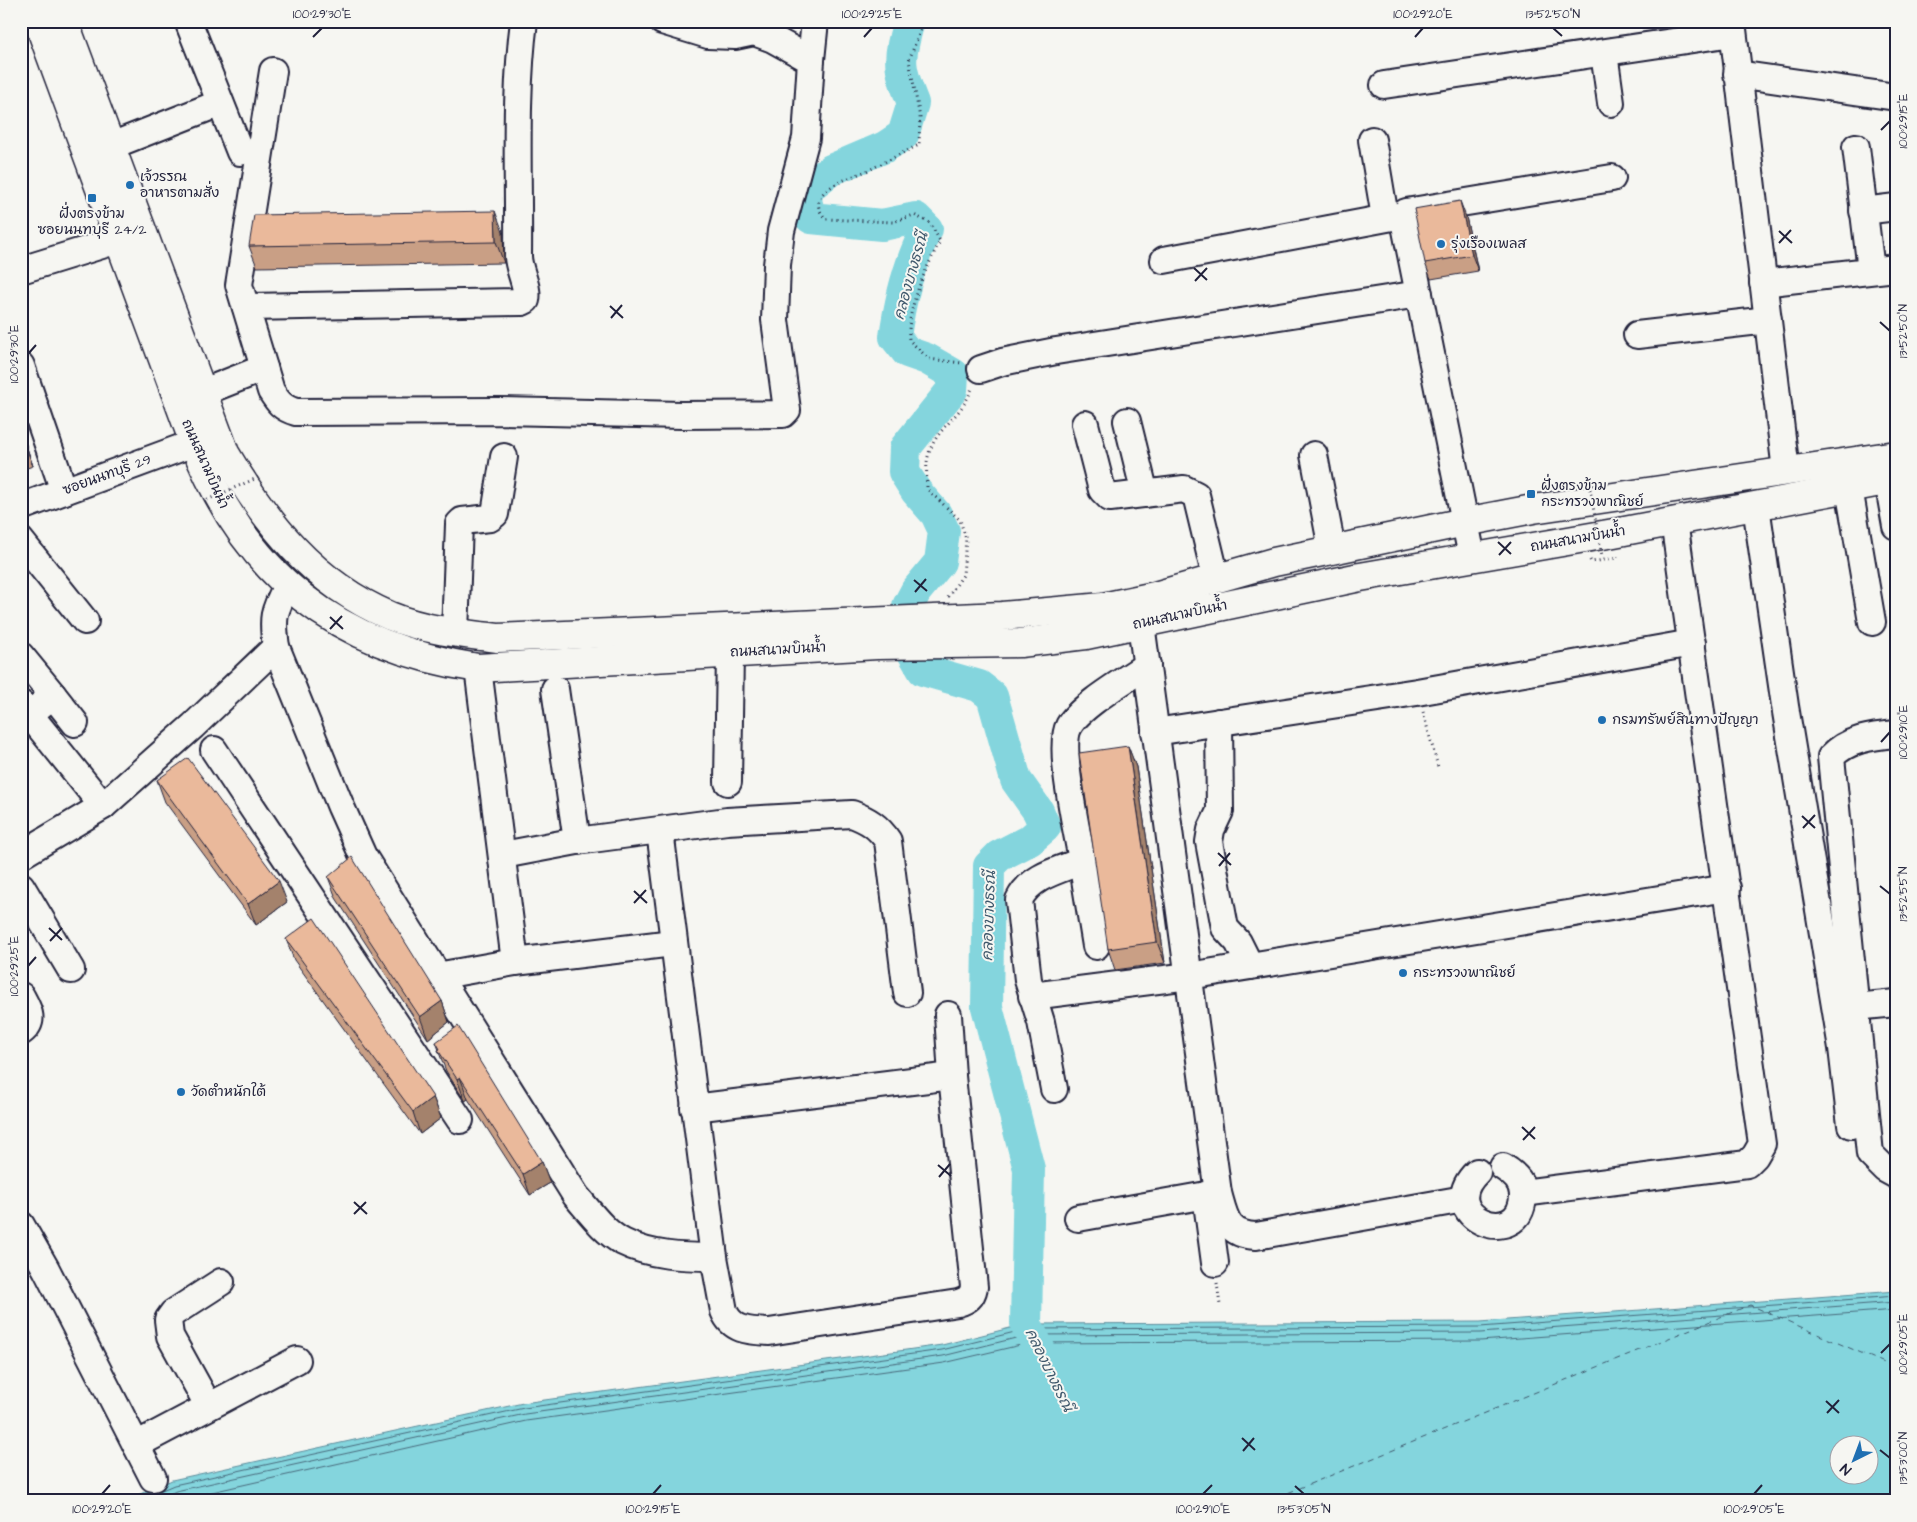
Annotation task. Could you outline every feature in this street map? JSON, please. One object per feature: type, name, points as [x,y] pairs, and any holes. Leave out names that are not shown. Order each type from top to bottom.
[{"type":"main road","name":"ถนนสนามบินน้ำ","points":[[38,21],[194,443],[209,480],[228,515],[255,553],[287,586],[338,622],[393,648],[439,662],[478,668],[730,653],[876,632],[932,617],[1051,613],[1103,607],[1155,596],[1216,578],[1332,549],[1465,522],[1533,509],[1896,455]]},
{"type":"main road","name":"ถนนสนามบินน้ำ","points":[[64,21],[225,454],[253,500],[294,550],[341,590],[391,616],[455,633],[498,638],[876,632],[926,645],[1020,643],[1141,624],[1276,594],[1892,480]]},
{"type":"street","points":[[188,21],[240,152]]},
{"type":"street","points":[[246,307],[522,302],[526,300],[527,294],[518,267],[519,118],[521,48],[524,21]]},
{"type":"street","points":[[662,21],[708,35],[735,36],[754,32],[773,39],[811,60]]},
{"type":"street","points":[[273,70],[239,285],[271,390],[278,403],[285,408],[296,412],[499,411],[682,415],[784,414],[787,410],[775,320],[779,238],[806,138],[815,21]]},
{"type":"street","points":[[1384,85],[1604,53],[1732,27],[1786,471]]},
{"type":"street","points":[[1604,53],[1611,103]]},
{"type":"street","points":[[1738,74],[1896,97]]},
{"type":"street","points":[[111,146],[220,103]]},
{"type":"street","points":[[1372,140],[1419,294],[1472,557]]},
{"type":"street","points":[[1763,283],[1883,269],[1863,211],[1856,147]]},
{"type":"street","points":[[1164,260],[1394,216],[1406,212],[1612,178]]},
{"type":"street","points":[[1863,211],[1896,207]]},
{"type":"street","points":[[23,264],[118,240]]},
{"type":"street","points":[[981,369],[1002,362],[1056,352],[1419,294]]},
{"type":"street","points":[[1637,336],[1768,320]]},
{"type":"street","points":[[21,366],[64,491]]},
{"type":"street","points":[[201,392],[264,368]]},
{"type":"street","points":[[1127,421],[1145,494]]},
{"type":"street","points":[[1085,424],[1102,490],[1110,498],[1184,489],[1196,495],[1216,578]]},
{"type":"street","name":"ซอยนนทบุรี 29","points":[[21,507],[194,443]]},
{"type":"street","points":[[1314,455],[1332,549]]},
{"type":"street","points":[[455,633],[459,524],[462,521],[490,518],[495,514],[504,457]]},
{"type":"street","points":[[1892,480],[1896,526]]},
{"type":"street","points":[[1849,488],[1872,622]]},
{"type":"street","points":[[1756,506],[1785,706],[1842,1048],[1851,1125]]},
{"type":"street","points":[[1523,1193],[1747,1164],[1755,1156],[1762,1144],[1674,521]]},
{"type":"street","points":[[21,541],[85,621]]},
{"type":"street","points":[[287,586],[275,609],[273,625],[276,647],[363,856],[437,976],[446,1043],[460,1120]]},
{"type":"street","points":[[1141,624],[1189,976],[1212,1194],[1215,1263]]},
{"type":"street","points":[[1155,732],[1417,692],[1692,643]]},
{"type":"street","points":[[21,855],[103,806],[158,759],[276,647]]},
{"type":"street","points":[[728,782],[730,653]]},
{"type":"street","points":[[21,656],[38,704],[103,806]]},
{"type":"street","points":[[1096,946],[1064,748],[1066,733],[1069,725],[1080,713],[1147,665]]},
{"type":"street","points":[[478,668],[515,962]]},
{"type":"street","points":[[555,689],[577,841]]},
{"type":"street","points":[[38,704],[74,723]]},
{"type":"street","points":[[1219,722],[1220,811],[1211,830],[1209,842],[1225,928],[1238,942],[1250,966]]},
{"type":"street","points":[[1896,734],[1872,736],[1839,748],[1831,757],[1870,1154],[1885,1169],[1896,1175]]},
{"type":"street","points":[[214,750],[328,886],[446,1043],[599,1224],[622,1242],[643,1250],[674,1256],[714,1257]]},
{"type":"street","points":[[503,855],[577,841],[727,822],[852,814],[868,820],[880,830],[888,841],[907,993]]},
{"type":"street","points":[[660,831],[672,943],[714,1257],[727,1319],[744,1330],[768,1332],[967,1300],[972,1295],[974,1288],[952,1076],[948,1015]]},
{"type":"street","points":[[328,886],[363,856]]},
{"type":"street","points":[[1054,1089],[1041,1022],[1028,980],[1019,900],[1030,884],[1046,875],[1082,861]]},
{"type":"street","points":[[21,886],[71,970]]},
{"type":"street","points":[[1032,996],[1189,976],[1727,888]]},
{"type":"street","points":[[437,976],[515,962],[672,943]]},
{"type":"street","points":[[21,996],[30,1017],[28,1025],[21,1032]]},
{"type":"street","points":[[1855,1007],[1896,1003]]},
{"type":"street","points":[[694,1108],[952,1076]]},
{"type":"street","points":[[1477,1172],[1469,1179],[1464,1199],[1468,1210],[1475,1218],[1484,1224],[1494,1225],[1511,1220],[1518,1213],[1523,1203],[1523,1193],[1519,1180],[1503,1167]]},
{"type":"street","points":[[1212,1194],[1231,1228],[1242,1236],[1256,1236],[1464,1199]]},
{"type":"street","points":[[1078,1218],[1212,1194]]},
{"type":"street","points":[[21,1225],[46,1269],[153,1478]]},
{"type":"street","points":[[208,1405],[170,1336],[168,1320],[173,1313],[221,1282]]},
{"type":"street","points":[[136,1445],[208,1405],[297,1360]]},
{"type":"path","points":[[924,21],[909,60],[920,118],[919,145],[865,172],[835,182],[822,195],[818,205],[826,219],[893,222],[914,215],[930,223],[940,242],[924,273],[908,326],[909,340],[929,359],[963,363],[981,369],[968,402],[938,437],[930,450],[926,470],[927,489],[960,520],[966,540],[963,575],[932,617]]},
{"type":"path","points":[[207,500],[259,477]]},
{"type":"path","points":[[1589,484],[1602,556]]},
{"type":"path","points":[[1417,692],[1438,767]]},
{"type":"water","points":[[1896,1291],[1896,1501],[124,1501],[172,1480],[523,1403],[942,1345],[1026,1324],[1480,1322]]},
{"type":"building","points":[[1460,201],[1472,255],[1425,263],[1414,209]]},
{"type":"building","points":[[495,211],[496,242],[249,246],[254,215]]},
{"type":"building","points":[[21,433],[25,445],[21,446]]},
{"type":"building","points":[[1128,746],[1157,942],[1108,949],[1079,753]]},
{"type":"building","points":[[188,758],[279,881],[248,904],[157,780]]},
{"type":"building","points":[[352,857],[442,1001],[420,1017],[328,877]]},
{"type":"building","points":[[314,918],[433,1097],[413,1112],[286,939]]},
{"type":"building","points":[[458,1026],[542,1162],[523,1174],[460,1077],[457,1079],[438,1050],[440,1049],[436,1042]]},
{"type":"waterway","name":"คลองบางธรณี","points":[[909,21],[901,54],[901,63],[904,80],[913,103],[903,135],[885,147],[831,170],[808,188],[806,201],[811,218],[882,225],[916,218],[927,229],[915,255],[906,282],[895,337],[907,352],[927,359],[953,374],[952,390],[905,448],[904,472],[916,491],[936,514],[944,531],[940,562],[916,591],[908,606],[907,625],[912,651],[923,670],[979,686],[992,696],[1016,780],[1038,811],[1045,827],[1030,840],[999,856],[989,866],[987,1007],[1029,1169],[1026,1324],[1046,1362]]},
{"type":"ferry route","points":[[1268,1501],[1750,1305],[1896,1368]]},
{"type":"place","name":"เจ้วรรณ อาหารตามสั่ง","points":[[130,185]]},
{"type":"place","name":"ฝั่งตรงข้าม ซอยนนทบุรี 24/2","points":[[92,198]]},
{"type":"place","name":"รุ่งเรืองเพลส","points":[[1441,244]]},
{"type":"place","name":"ฝั่งตรงข้าม กระทรวงพาณิชย์","points":[[1531,494]]},
{"type":"place","name":"กรมทรัพย์สินทางปัญญา","points":[[1602,720]]},
{"type":"place","name":"กระทรวงพาณิชย์","points":[[1403,973]]},
{"type":"place","name":"วัดตำหนักใต้","points":[[181,1092]]}]
